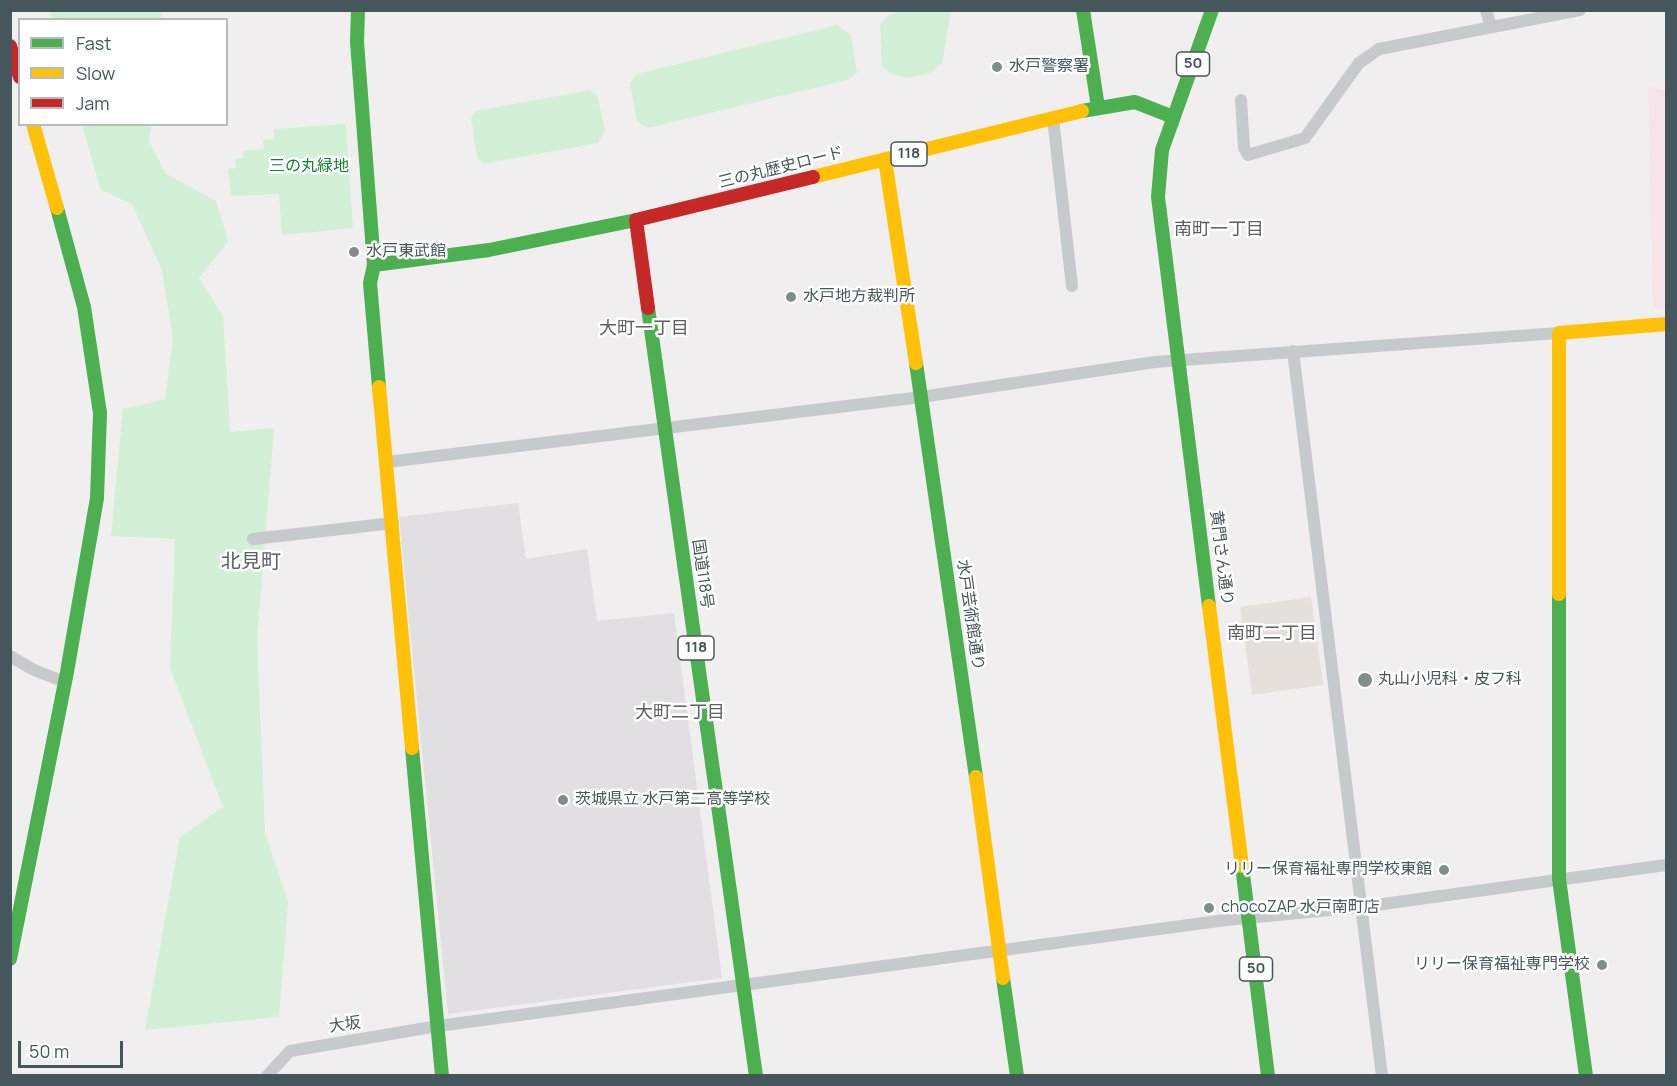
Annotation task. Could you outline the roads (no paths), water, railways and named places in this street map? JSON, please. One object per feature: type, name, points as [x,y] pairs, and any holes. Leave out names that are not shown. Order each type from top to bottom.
[{"type":"main road","points":[[358,10],[357,42],[374,264],[370,283],[442,1076]]},
{"type":"main road","points":[[1083,10],[1098,107]]},
{"type":"main road","name":"50","points":[[1173,117],[1212,10]]},
{"type":"main road","points":[[10,46],[18,71]]},
{"type":"main road","name":"118","points":[[1098,107],[1135,102],[1173,117]]},
{"type":"main road","name":"三の丸歴史ロード","points":[[374,264],[489,250],[636,220],[1098,107]]},
{"type":"main road","name":"黄門さん通り","points":[[1173,117],[1162,150],[1157,181],[1268,1076]]},
{"type":"main road","points":[[10,959],[65,682],[98,498],[100,413],[84,307],[34,126]]},
{"type":"main road","name":"水戸芸術館通り","points":[[885,160],[921,397],[1017,1076]]},
{"type":"main road","name":"国道118号","points":[[636,220],[756,1076]]},
{"type":"main road","points":[[1586,1076],[1559,879],[1559,333],[1666,324]]},
{"type":"street","points":[[1486,10],[1491,27]]},
{"type":"street","points":[[1241,100],[1244,148],[1248,155],[1305,138],[1359,63],[1379,49],[1580,10]]},
{"type":"street","points":[[1053,118],[1072,286]]},
{"type":"street","points":[[387,462],[921,397],[1179,359],[1559,333]]},
{"type":"street","points":[[1293,351],[1382,1076]]},
{"type":"street","points":[[253,539],[393,523]]},
{"type":"street","points":[[10,656],[34,670],[65,682]]},
{"type":"street","name":"大坂","points":[[267,1076],[290,1051],[438,1026],[1249,917],[1361,907],[1666,865]]},
{"type":"place","name":"水戸警察署","points":[[997,67]]},
{"type":"place","name":"水戸東武館","points":[[354,252]]},
{"type":"place","name":"水戸地方裁判所","points":[[791,297]]},
{"type":"place","name":"丸山小児科・皮フ科","points":[[1365,680]]},
{"type":"place","name":"茨城県立 水戸第二高等学校","points":[[563,800]]},
{"type":"place","name":"リリー保育福祉専門学校東館","points":[[1444,870]]},
{"type":"place","name":"chocoZAP 水戸南町店","points":[[1209,908]]},
{"type":"place","name":"リリー保育福祉専門学校","points":[[1602,965]]},
{"type":"district","name":"南町一丁目","points":[[1219,230]]},
{"type":"district","name":"大町一丁目","points":[[644,329]]},
{"type":"district","name":"北見町","points":[[251,562]]},
{"type":"district","name":"南町二丁目","points":[[1272,634]]},
{"type":"district","name":"大町二丁目","points":[[680,713]]},
{"type":"park label","name":"三の丸緑地","points":[[309,167]]}]
